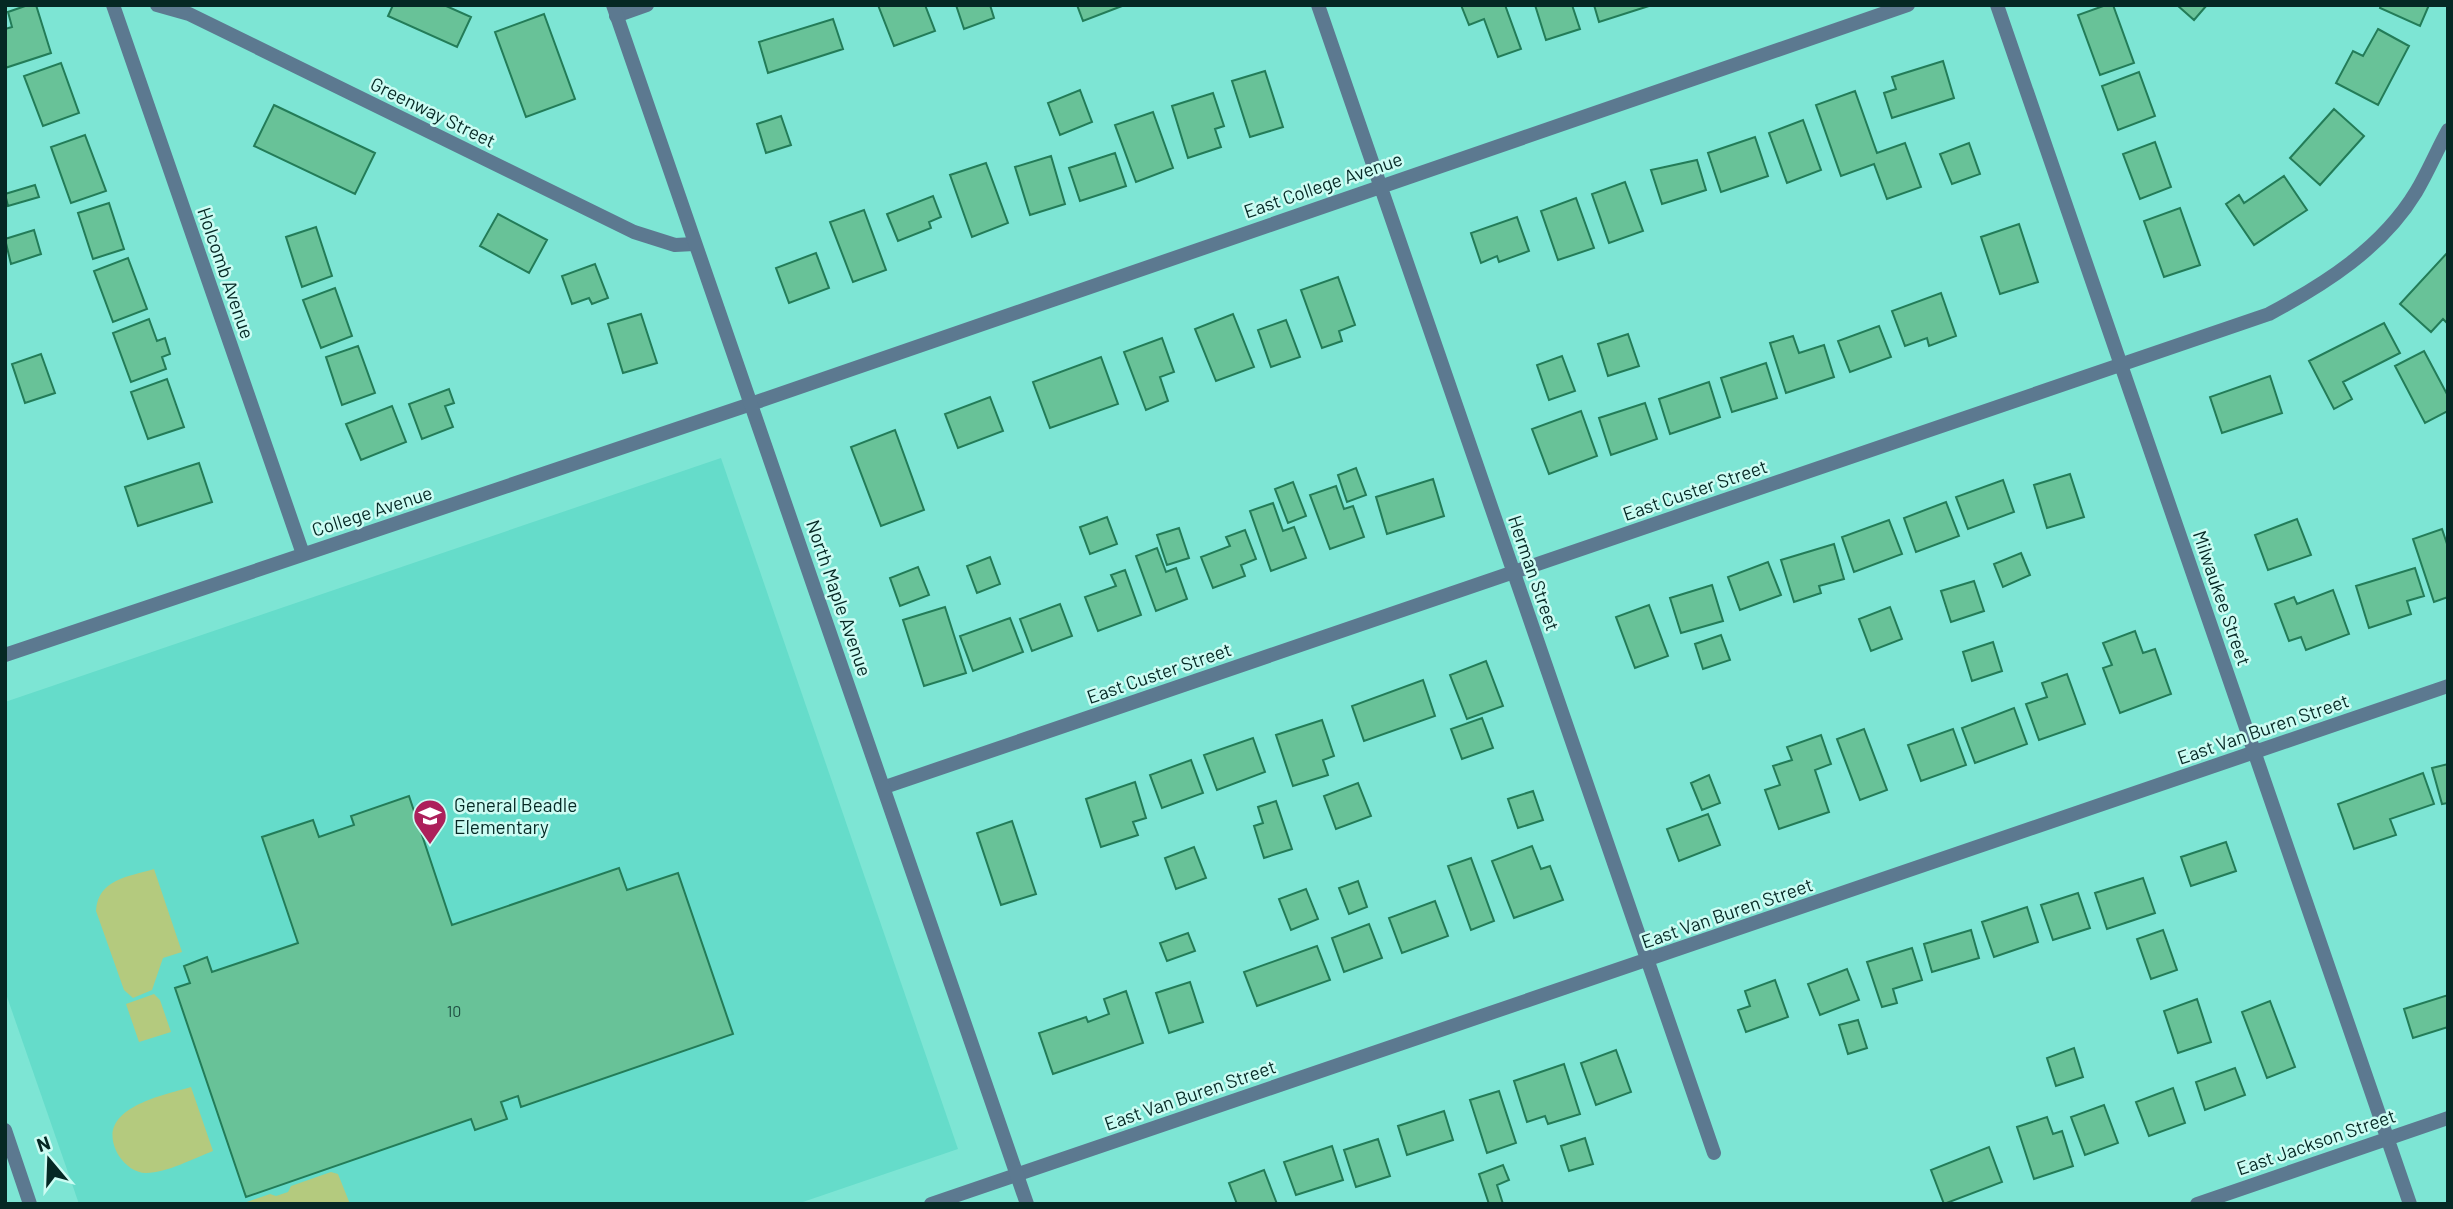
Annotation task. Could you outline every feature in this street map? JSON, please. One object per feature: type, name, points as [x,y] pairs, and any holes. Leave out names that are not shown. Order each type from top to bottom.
[{"type":"street","name":"Holcomb Avenue","points":[[113,5],[303,554]]},
{"type":"street","name":"Greenway Street","points":[[158,5],[190,14],[634,232],[675,245],[694,244]]},
{"type":"street","points":[[615,10],[647,5]]},
{"type":"street","name":"Herman Street","points":[[1318,5],[1714,1153]]},
{"type":"street","name":"East College Avenue","points":[[751,404],[1379,185],[1908,5]]},
{"type":"street","name":"Milwaukee Street","points":[[1997,5],[2410,1204]]},
{"type":"street","name":"North Maple Avenue","points":[[615,10],[1027,1204]]},
{"type":"street","name":"East Custer Street","points":[[885,787],[2269,314],[2311,291],[2348,265],[2383,233],[2415,193],[2448,130]]},
{"type":"street","name":"College Avenue","points":[[5,655],[751,404]]},
{"type":"street","name":"East Van Buren Street","points":[[931,1204],[2448,686]]},
{"type":"street","name":"East Jackson Street","points":[[2197,1204],[2448,1118]]},
{"type":"street","points":[[5,1130],[30,1204]]},
{"type":"shaded area","name":"General Beadle Elementary","points":[[721,458],[958,1149],[797,1204],[79,1204],[5,991],[5,702]]},
{"type":"shaded area","points":[[154,869],[182,952],[163,958],[152,990],[133,998],[124,990],[96,911],[98,900],[108,886],[125,877]]},
{"type":"shaded area","points":[[154,994],[160,1000],[171,1032],[139,1042],[126,1004]]},
{"type":"shaded area","points":[[191,1087],[213,1151],[154,1172],[142,1173],[127,1165],[119,1156],[113,1140],[114,1127],[122,1116],[148,1100]]},
{"type":"shaded area","points":[[331,1172],[338,1174],[350,1204],[241,1204],[270,1194],[276,1196],[288,1192],[291,1186]]},
{"type":"building","points":[[36,5],[51,53],[5,68],[5,29],[12,27],[8,12]]},
{"type":"building","points":[[393,5],[444,5],[471,17],[457,47],[388,16]]},
{"type":"building","points":[[878,5],[925,5],[935,31],[894,46]]},
{"type":"building","points":[[956,5],[990,5],[994,18],[964,29]]},
{"type":"building","points":[[1077,5],[1122,5],[1122,6],[1083,21]]},
{"type":"building","points":[[1461,5],[1505,5],[1521,49],[1498,57],[1484,19],[1469,25]]},
{"type":"building","points":[[1535,5],[1572,5],[1580,29],[1546,40]]},
{"type":"building","points":[[1594,5],[1652,5],[1599,22]]},
{"type":"building","points":[[2113,5],[2134,63],[2100,75],[2078,15]]},
{"type":"building","points":[[2177,5],[2207,5],[2194,20]]},
{"type":"building","points":[[2381,5],[2429,5],[2420,26],[2380,8]]},
{"type":"building","points":[[544,14],[575,99],[526,117],[495,32]]},
{"type":"building","points":[[833,19],[843,49],[768,73],[759,42]]},
{"type":"building","points":[[2378,29],[2409,46],[2378,105],[2336,83],[2353,51],[2363,56]]},
{"type":"building","points":[[1943,61],[1954,98],[1892,118],[1884,93],[1896,89],[1892,77]]},
{"type":"building","points":[[61,63],[79,113],[43,126],[24,76]]},
{"type":"building","points":[[1265,71],[1283,127],[1250,137],[1232,81]]},
{"type":"building","points":[[2139,72],[2155,116],[2118,130],[2102,86]]},
{"type":"building","points":[[1080,90],[1092,122],[1060,135],[1048,103]]},
{"type":"building","points":[[1855,91],[1877,153],[1905,143],[1921,187],[1887,199],[1874,164],[1841,176],[1816,105]]},
{"type":"building","points":[[1213,93],[1224,126],[1215,129],[1221,147],[1188,158],[1172,106]]},
{"type":"building","points":[[274,105],[375,153],[355,194],[254,146]]},
{"type":"building","points":[[2334,109],[2364,136],[2320,185],[2290,158]]},
{"type":"building","points":[[1153,112],[1173,168],[1136,182],[1115,125]]},
{"type":"building","points":[[781,116],[791,145],[766,153],[757,124]]},
{"type":"building","points":[[1803,120],[1821,170],[1787,183],[1769,133]]},
{"type":"building","points":[[85,135],[106,191],[71,203],[51,147]]},
{"type":"building","points":[[1755,137],[1768,176],[1721,192],[1708,153]]},
{"type":"building","points":[[2155,142],[2171,187],[2140,199],[2123,154]]},
{"type":"building","points":[[1969,143],[1980,174],[1952,184],[1940,154]]},
{"type":"building","points":[[1115,153],[1126,186],[1080,201],[1069,168]]},
{"type":"building","points":[[1051,156],[1065,204],[1030,215],[1015,167]]},
{"type":"building","points":[[1697,160],[1706,190],[1662,204],[1651,170]]},
{"type":"building","points":[[986,163],[1008,223],[972,237],[950,175]]},
{"type":"building","points":[[2284,176],[2307,210],[2254,245],[2226,204],[2239,195],[2244,203]]},
{"type":"building","points":[[1625,182],[1643,231],[1609,243],[1592,194]]},
{"type":"building","points":[[35,185],[39,197],[8,206],[5,194]]},
{"type":"building","points":[[933,196],[941,217],[929,222],[931,228],[898,241],[887,214]]},
{"type":"building","points":[[1576,198],[1594,248],[1558,260],[1541,211]]},
{"type":"building","points":[[109,203],[124,249],[93,259],[78,213]]},
{"type":"building","points":[[2180,208],[2200,265],[2164,277],[2144,221]]},
{"type":"building","points":[[864,210],[886,270],[853,282],[830,222]]},
{"type":"building","points":[[498,214],[547,240],[529,273],[480,246]]},
{"type":"building","points":[[1517,217],[1529,251],[1499,262],[1497,256],[1481,263],[1471,233]]},
{"type":"building","points":[[2019,224],[2038,282],[2000,294],[1981,237]]},
{"type":"building","points":[[316,227],[332,276],[302,287],[286,237]]},
{"type":"building","points":[[34,230],[41,254],[11,264],[5,239]]},
{"type":"building","points":[[2448,252],[2448,324],[2443,319],[2431,332],[2400,304]]},
{"type":"building","points":[[816,253],[829,288],[789,303],[776,268]]},
{"type":"building","points":[[128,258],[147,309],[113,322],[94,271]]},
{"type":"building","points":[[595,264],[608,298],[592,304],[589,298],[572,304],[562,276]]},
{"type":"building","points":[[1338,277],[1355,325],[1339,331],[1342,341],[1322,348],[1301,290]]},
{"type":"building","points":[[335,288],[352,336],[321,348],[303,300]]},
{"type":"building","points":[[1941,293],[1956,336],[1929,346],[1927,338],[1905,346],[1892,311]]},
{"type":"building","points":[[641,314],[657,363],[623,373],[608,324]]},
{"type":"building","points":[[1233,314],[1254,367],[1216,381],[1195,329]]},
{"type":"building","points":[[149,319],[157,341],[165,338],[170,354],[162,357],[166,369],[131,382],[113,333]]},
{"type":"building","points":[[1286,320],[1300,357],[1271,367],[1258,330]]},
{"type":"building","points":[[2384,323],[2400,353],[2343,382],[2352,399],[2334,409],[2309,361]]},
{"type":"building","points":[[1879,326],[1891,357],[1850,372],[1838,341]]},
{"type":"building","points":[[1628,334],[1639,366],[1608,376],[1598,344]]},
{"type":"building","points":[[1793,336],[1799,353],[1824,345],[1834,377],[1786,393],[1770,343]]},
{"type":"building","points":[[1162,338],[1174,372],[1160,377],[1168,401],[1146,410],[1124,352]]},
{"type":"building","points":[[358,346],[375,393],[342,405],[326,357]]},
{"type":"building","points":[[2424,351],[2448,396],[2448,411],[2425,423],[2395,366]]},
{"type":"building","points":[[41,354],[55,393],[25,403],[12,364]]},
{"type":"building","points":[[1562,356],[1575,391],[1549,400],[1537,365]]},
{"type":"building","points":[[1101,357],[1118,404],[1050,428],[1033,382]]},
{"type":"building","points":[[1766,363],[1777,398],[1732,412],[1721,378]]},
{"type":"building","points":[[2270,376],[2282,413],[2222,433],[2210,397]]},
{"type":"building","points":[[167,379],[184,427],[148,439],[131,392]]},
{"type":"building","points":[[1709,382],[1720,417],[1670,434],[1659,399]]},
{"type":"building","points":[[449,389],[454,403],[445,406],[453,427],[422,439],[409,404]]},
{"type":"building","points":[[990,397],[1003,431],[958,448],[945,414]]},
{"type":"building","points":[[1645,403],[1657,439],[1611,455],[1599,418]]},
{"type":"building","points":[[392,406],[406,442],[361,460],[346,424]]},
{"type":"building","points":[[1581,411],[1597,456],[1549,474],[1532,429]]},
{"type":"building","points":[[895,430],[924,510],[881,526],[851,447]]},
{"type":"building","points":[[199,463],[212,502],[138,526],[125,487]]},
{"type":"building","points":[[1356,468],[1366,495],[1347,502],[1338,475]]},
{"type":"building","points":[[2070,474],[2084,517],[2047,528],[2034,485]]},
{"type":"building","points":[[1433,479],[1444,516],[1387,534],[1376,497]]},
{"type":"building","points":[[2003,480],[2014,512],[1968,529],[1956,497]]},
{"type":"building","points":[[1293,482],[1306,516],[1288,523],[1275,489]]},
{"type":"building","points":[[1336,486],[1344,509],[1353,506],[1364,537],[1330,549],[1310,495]]},
{"type":"building","points":[[1946,502],[1959,536],[1916,552],[1904,518]]},
{"type":"building","points":[[1273,503],[1283,531],[1294,527],[1306,558],[1271,571],[1250,511]]},
{"type":"building","points":[[1107,517],[1117,544],[1090,554],[1080,527]]},
{"type":"building","points":[[2297,519],[2311,555],[2268,570],[2255,535]]},
{"type":"building","points":[[1889,520],[1902,554],[1854,572],[1842,537]]},
{"type":"building","points":[[1179,528],[1189,558],[1167,565],[1157,535]]},
{"type":"building","points":[[2442,529],[2448,547],[2448,597],[2434,602],[2413,539]]},
{"type":"building","points":[[1245,530],[1256,559],[1241,565],[1245,576],[1213,588],[1201,557],[1230,546],[1226,537]]},
{"type":"building","points":[[1834,544],[1844,579],[1819,586],[1821,593],[1794,602],[1781,560]]},
{"type":"building","points":[[1157,548],[1166,572],[1176,568],[1187,599],[1156,611],[1136,556]]},
{"type":"building","points":[[2021,553],[2030,575],[2003,587],[1994,564]]},
{"type":"building","points":[[990,557],[1000,584],[977,593],[967,566]]},
{"type":"building","points":[[1768,562],[1781,595],[1740,610],[1728,577]]},
{"type":"building","points":[[918,567],[929,595],[900,606],[890,578]]},
{"type":"building","points":[[2415,568],[2424,596],[2407,601],[2411,614],[2369,628],[2356,586]]},
{"type":"building","points":[[1125,570],[1141,615],[1098,631],[1085,597],[1116,586],[1111,575]]},
{"type":"building","points":[[1974,581],[1984,611],[1951,622],[1941,591]]},
{"type":"building","points":[[1712,585],[1723,621],[1681,633],[1670,598]]},
{"type":"building","points":[[2333,590],[2349,634],[2306,650],[2301,637],[2289,641],[2275,604],[2294,597],[2297,604]]},
{"type":"building","points":[[1060,604],[1072,636],[1032,651],[1020,619]]},
{"type":"building","points":[[1649,605],[1668,656],[1635,668],[1616,617]]},
{"type":"building","points":[[945,607],[966,673],[924,686],[903,620]]},
{"type":"building","points":[[1890,607],[1902,639],[1871,651],[1859,619]]},
{"type":"building","points":[[1010,618],[1023,652],[973,671],[960,636]]},
{"type":"building","points":[[2135,631],[2143,653],[2155,649],[2171,694],[2120,713],[2103,668],[2112,665],[2103,643]]},
{"type":"building","points":[[1721,635],[1730,660],[1703,669],[1695,644]]},
{"type":"building","points":[[1993,642],[2002,671],[1972,681],[1963,652]]},
{"type":"building","points":[[1486,661],[1503,706],[1467,719],[1450,675]]},
{"type":"building","points":[[2067,674],[2085,724],[2039,740],[2026,704],[2047,697],[2042,683]]},
{"type":"building","points":[[1423,680],[1435,716],[1364,741],[1352,706]]},
{"type":"building","points":[[2014,708],[2027,744],[1975,763],[1962,728]]},
{"type":"building","points":[[1482,718],[1493,748],[1462,759],[1451,729]]},
{"type":"building","points":[[1322,720],[1334,756],[1323,760],[1328,775],[1293,786],[1276,735]]},
{"type":"building","points":[[1864,729],[1887,790],[1860,800],[1837,739]]},
{"type":"building","points":[[1953,729],[1966,765],[1921,781],[1908,745]]},
{"type":"building","points":[[1821,735],[1831,764],[1815,770],[1829,812],[1779,829],[1765,790],[1780,785],[1773,766],[1792,760],[1787,747]]},
{"type":"building","points":[[1253,738],[1265,772],[1217,790],[1204,755]]},
{"type":"building","points":[[1191,760],[1203,793],[1162,808],[1150,775]]},
{"type":"building","points":[[2448,764],[2448,803],[2442,804],[2432,768]]},
{"type":"building","points":[[2423,773],[2434,804],[2390,819],[2396,835],[2354,849],[2338,804]]},
{"type":"building","points":[[1709,775],[1720,803],[1702,810],[1691,783]]},
{"type":"building","points":[[1135,782],[1146,818],[1133,822],[1138,835],[1101,847],[1086,799]]},
{"type":"building","points":[[1358,783],[1371,816],[1336,829],[1324,796]]},
{"type":"building","points":[[1533,791],[1543,820],[1518,828],[1508,799]]},
{"type":"building","name":"General Beadle Elementary","points":[[409,796],[452,925],[619,868],[627,890],[678,873],[733,1034],[521,1107],[518,1096],[501,1102],[507,1119],[475,1130],[471,1119],[246,1197],[175,988],[190,983],[184,966],[207,957],[212,972],[298,943],[262,837],[313,820],[319,837],[354,825],[351,816]]},
{"type":"building","points":[[1276,801],[1292,849],[1264,858],[1254,826],[1263,823],[1258,807]]},
{"type":"building","points":[[1708,814],[1720,845],[1679,861],[1667,829]]},
{"type":"building","points":[[1012,821],[1036,894],[1001,905],[977,833]]},
{"type":"building","points":[[2226,842],[2236,871],[2191,886],[2181,857]]},
{"type":"building","points":[[1532,846],[1541,869],[1550,866],[1563,900],[1514,918],[1492,861]]},
{"type":"building","points":[[1194,847],[1206,878],[1176,889],[1165,858]]},
{"type":"building","points":[[1471,858],[1494,921],[1471,930],[1448,866]]},
{"type":"building","points":[[2143,878],[2155,913],[2107,929],[2095,893]]},
{"type":"building","points":[[1358,881],[1367,907],[1349,914],[1339,888]]},
{"type":"building","points":[[1306,889],[1318,919],[1291,930],[1279,899]]},
{"type":"building","points":[[2078,893],[2090,928],[2053,940],[2041,905]]},
{"type":"building","points":[[1435,901],[1448,936],[1402,953],[1389,918]]},
{"type":"building","points":[[2027,907],[2038,942],[1994,957],[1982,922]]},
{"type":"building","points":[[1369,924],[1382,958],[1344,972],[1332,938]]},
{"type":"building","points":[[1971,930],[1979,958],[1932,972],[1924,944]]},
{"type":"building","points":[[2163,930],[2177,970],[2151,979],[2137,939]]},
{"type":"building","points":[[1188,933],[1195,951],[1167,961],[1160,943]]},
{"type":"building","points":[[1317,946],[1330,980],[1257,1006],[1244,972]]},
{"type":"building","points":[[1912,948],[1922,980],[1893,989],[1897,1003],[1882,1007],[1867,962]]},
{"type":"building","points":[[1847,969],[1859,1000],[1820,1015],[1808,984]]},
{"type":"building","points":[[1775,980],[1788,1017],[1746,1032],[1738,1010],[1750,1006],[1745,991]]},
{"type":"building","points":[[1190,982],[1203,1022],[1169,1033],[1156,993]]},
{"type":"building","points":[[1126,991],[1143,1043],[1053,1074],[1039,1033],[1086,1017],[1088,1022],[1109,1014],[1104,999]]},
{"type":"building","points":[[2448,995],[2448,1027],[2413,1038],[2404,1009]]},
{"type":"building","points":[[2197,999],[2211,1042],[2178,1053],[2164,1011]]},
{"type":"building","points":[[2270,1001],[2295,1067],[2267,1078],[2242,1012]]},
{"type":"building","points":[[1858,1020],[1867,1048],[1848,1054],[1839,1025]]},
{"type":"building","points":[[2074,1048],[2083,1077],[2056,1086],[2047,1058]]},
{"type":"building","points":[[1616,1050],[1631,1092],[1596,1105],[1581,1063]]},
{"type":"building","points":[[1564,1064],[1580,1114],[1548,1124],[1545,1116],[1527,1122],[1514,1081]]},
{"type":"building","points":[[2235,1068],[2245,1095],[2205,1110],[2196,1082]]},
{"type":"building","points":[[2173,1088],[2185,1123],[2149,1136],[2136,1102]]},
{"type":"building","points":[[1499,1091],[1516,1143],[1487,1153],[1470,1100]]},
{"type":"building","points":[[2104,1105],[2118,1143],[2085,1155],[2071,1117]]},
{"type":"building","points":[[1444,1111],[1453,1140],[1407,1155],[1398,1126]]},
{"type":"building","points":[[2047,1117],[2053,1134],[2062,1131],[2073,1166],[2034,1179],[2017,1127]]},
{"type":"building","points":[[1585,1138],[1593,1164],[1569,1171],[1561,1146]]},
{"type":"building","points":[[1378,1139],[1390,1176],[1356,1187],[1344,1150]]},
{"type":"building","points":[[1332,1146],[1343,1180],[1296,1195],[1284,1162]]},
{"type":"building","points":[[1989,1147],[2002,1182],[1944,1204],[1931,1170]]},
{"type":"building","points":[[1503,1165],[1509,1180],[1497,1185],[1503,1204],[1489,1204],[1479,1174]]},
{"type":"building","points":[[1264,1170],[1277,1204],[1237,1204],[1229,1183]]},
{"type":"place","name":"General Beadle Elementary","points":[[430,846]]}]
